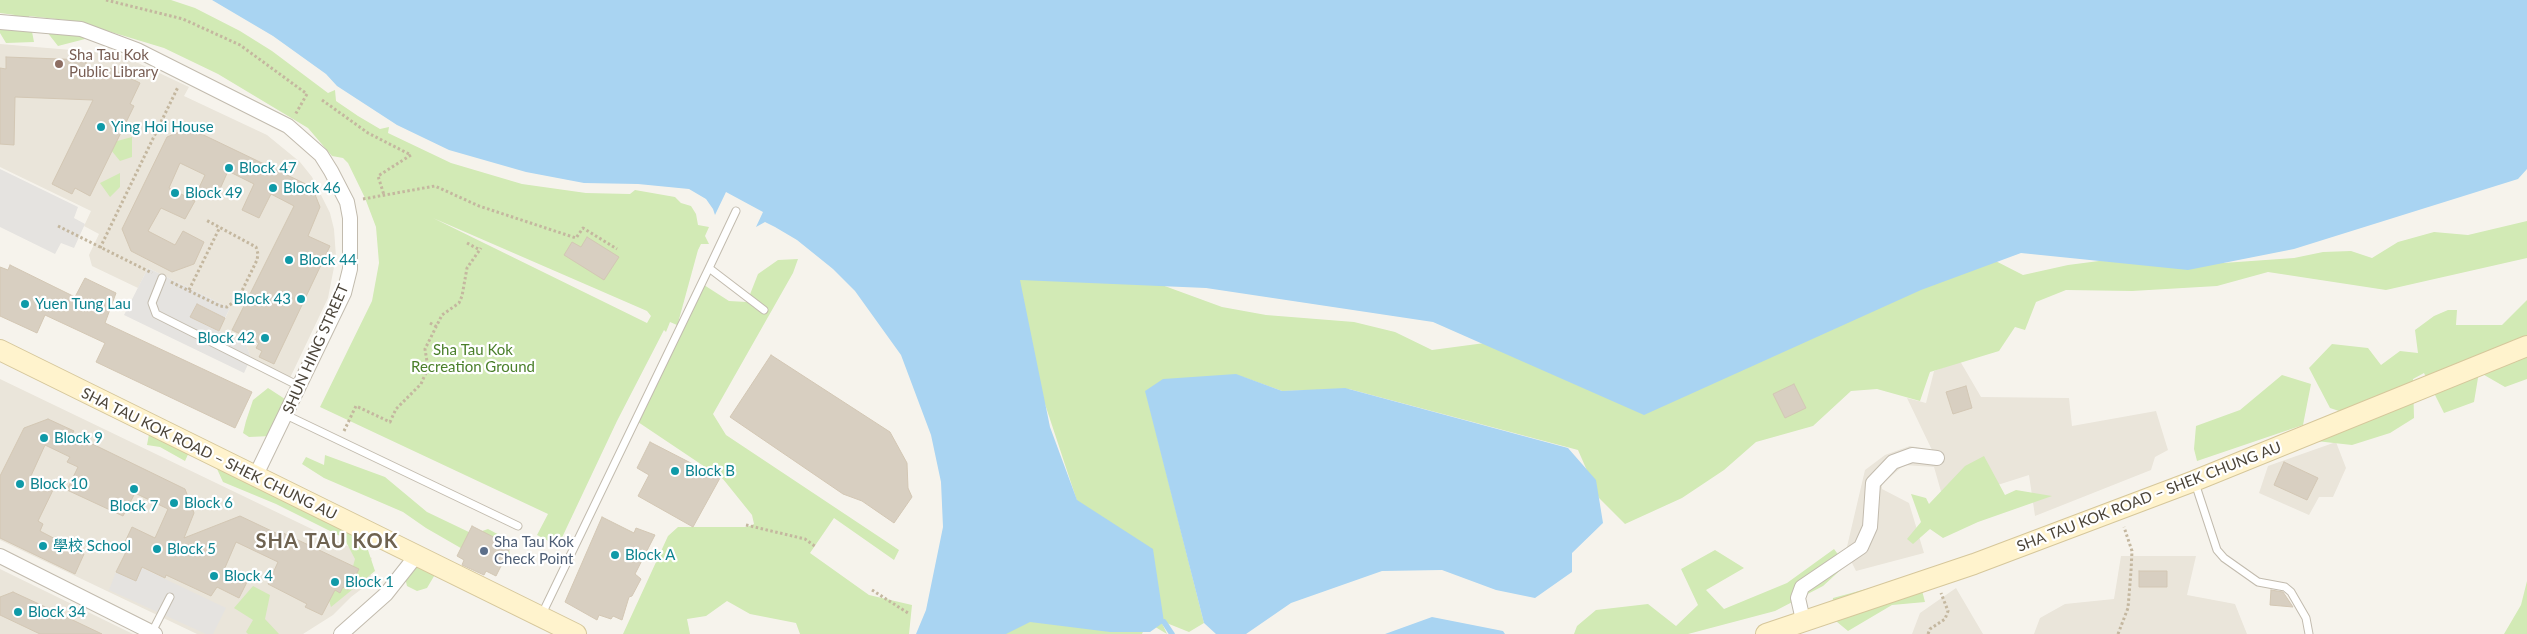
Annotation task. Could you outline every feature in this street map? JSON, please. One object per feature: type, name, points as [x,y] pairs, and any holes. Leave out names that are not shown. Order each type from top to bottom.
[{"type":"main road","name":"SHA TAU KOK ROAD – SHEK CHUNG AU","points":[[1766,634],[1974,564],[2194,480],[2527,346]]},
{"type":"main road","name":"SHA TAU KOK ROAD – SHEK CHUNG AU","points":[[0,350],[576,634]]},
{"type":"street","name":"SHUN HING STREET","points":[[0,22],[82,29],[137,50],[288,126],[321,156],[331,171],[347,202],[350,218],[350,269],[344,293],[255,477]]},
{"type":"street","points":[[1803,620],[1798,598],[1802,587],[1861,547],[1870,527],[1873,483],[1893,462],[1912,455],[1937,458]]},
{"type":"street","points":[[0,556],[154,633]]},
{"type":"street","points":[[341,634],[386,594],[416,556]]},
{"type":"lane","points":[[553,624],[736,210]]},
{"type":"lane","points":[[709,268],[764,310]]},
{"type":"lane","points":[[162,278],[152,302],[156,314],[300,386]]},
{"type":"lane","points":[[286,415],[518,526]]},
{"type":"lane","points":[[2194,480],[2217,550],[2224,558],[2258,582],[2284,587],[2291,592],[2306,618],[2309,634]]},
{"type":"lane","points":[[154,633],[170,597]]},
{"type":"path","points":[[106,0],[184,19],[240,46],[273,68],[307,94],[288,126]]},
{"type":"path","points":[[100,248],[179,85]]},
{"type":"path","points":[[322,100],[368,133],[411,155],[378,176],[384,195]]},
{"type":"path","points":[[363,199],[435,186],[479,206],[576,238],[583,228],[617,249]]},
{"type":"path","points":[[58,226],[162,278],[227,307],[238,299],[258,254],[256,248],[251,243],[206,220]]},
{"type":"path","points":[[189,290],[220,227]]},
{"type":"path","points":[[340,441],[356,406],[390,422],[396,409],[420,384],[428,368],[425,349],[446,311],[458,303],[465,286],[467,268],[480,249],[467,243]]},
{"type":"path","points":[[430,323],[437,327]]},
{"type":"path","points":[[2118,634],[2128,608],[2132,551],[2130,538],[2122,522]]},
{"type":"path","points":[[746,525],[805,539],[816,547]]},
{"type":"path","points":[[1928,634],[1930,629],[1945,619],[1948,611],[1939,589]]},
{"type":"path","points":[[872,590],[908,613]]},
{"type":"shaded area","points":[[0,44],[119,54],[189,87],[184,96],[267,135],[300,162],[312,177],[330,213],[334,229],[336,257],[328,298],[290,378],[251,358],[246,344],[219,331],[230,308],[148,268],[138,288],[92,266],[89,255],[99,234],[84,226],[91,211],[0,167]]},
{"type":"shaded area","points":[[0,169],[78,207],[74,218],[85,224],[74,248],[61,243],[55,254],[0,227]]},
{"type":"shaded area","points":[[148,268],[230,308],[225,318],[197,304],[190,317],[246,344],[251,358],[244,373],[124,315]]},
{"type":"shaded area","points":[[1960,361],[1981,397],[2069,398],[2072,426],[2156,411],[2168,450],[2155,457],[2151,470],[2035,516],[2029,475],[1944,502],[1934,467],[1904,465],[1882,484],[1882,489],[1909,503],[1924,553],[1856,571],[1846,551],[1865,470],[1885,455],[1910,446],[1932,450],[1907,398],[1926,403],[1934,371]]},
{"type":"shaded area","points":[[0,379],[372,558],[369,566],[372,581],[351,597],[333,615],[303,634],[197,634],[0,540]]},
{"type":"shaded area","points":[[2336,442],[2346,468],[2333,497],[2319,497],[2309,515],[2259,493],[2268,466]]},
{"type":"shaded area","points":[[2121,556],[2196,556],[2187,595],[2235,604],[2247,634],[2034,634],[2040,618],[2065,604],[2114,599]]},
{"type":"shaded area","points":[[142,568],[226,608],[213,634],[206,634],[109,590],[116,572],[135,581]]},
{"type":"shaded area","points":[[0,569],[133,634],[0,634]]},
{"type":"shaded area","points":[[1956,588],[1983,634],[1912,634],[1920,613]]},
{"type":"green space","name":"Sha Tau Kok Recreation Ground","points":[[0,0],[171,0],[195,8],[240,31],[272,51],[328,93],[335,90],[336,101],[358,116],[380,129],[389,127],[388,133],[451,163],[522,184],[586,193],[630,194],[635,190],[675,197],[681,203],[691,206],[696,214],[698,225],[709,227],[705,236],[709,244],[701,244],[698,250],[678,323],[704,285],[729,301],[747,302],[758,274],[778,260],[798,259],[793,273],[713,414],[726,435],[899,550],[894,560],[834,518],[810,553],[869,595],[912,605],[909,634],[800,634],[796,623],[750,614],[727,601],[706,616],[687,619],[690,634],[623,634],[668,536],[678,527],[747,527],[754,524],[752,515],[723,479],[638,422],[677,325],[670,322],[666,332],[664,330],[617,421],[558,546],[537,535],[548,514],[320,407],[372,301],[379,263],[376,227],[365,198],[348,163],[343,158],[332,156],[308,128],[218,74],[164,48],[78,22],[85,39],[58,46],[47,32],[65,20],[29,16],[34,42],[6,43],[0,33],[0,24],[15,15],[0,13]],"holes":[[[433,218],[647,311],[651,316],[647,323]]]},
{"type":"green space","points":[[132,137],[132,157],[120,161],[106,144]]},
{"type":"green space","points":[[120,173],[120,187],[110,197],[100,183]]},
{"type":"green space","points":[[2527,221],[2527,258],[2386,290],[2268,272],[2217,286],[2132,291],[2066,290],[2036,302],[2025,330],[2015,327],[1999,351],[1930,372],[1920,401],[1877,389],[1851,391],[1813,426],[1756,442],[1724,470],[1682,498],[1625,524],[1599,498],[1578,450],[1349,389],[1282,391],[1243,377],[1146,392],[1204,623],[1189,632],[1164,622],[1150,597],[1167,634],[1147,622],[1142,634],[978,634],[1078,504],[1044,401],[1005,323],[1017,255],[1151,281],[1222,307],[1266,315],[1354,322],[1395,332],[1432,350],[1515,339],[1978,252],[2023,275],[2068,265],[2099,261],[2223,263],[2294,258],[2323,252],[2351,251],[2372,258],[2398,242],[2434,232],[2468,235]]},
{"type":"green space","points":[[2527,300],[2527,379],[2505,387],[2479,372],[2474,402],[2444,413],[2424,373],[2413,379],[2414,418],[2390,433],[2352,445],[2307,440],[2311,423],[2339,411],[2330,408],[2309,368],[2332,344],[2368,348],[2381,365],[2400,351],[2418,353],[2415,330],[2434,316],[2448,310],[2457,310],[2456,325],[2502,325]]},
{"type":"green space","points":[[2282,375],[2311,384],[2303,425],[2197,461],[2194,449],[2196,426],[2240,410]]},
{"type":"green space","points":[[268,388],[288,401],[271,436],[249,437],[243,433],[253,400]]},
{"type":"green space","points":[[150,429],[190,450],[185,461],[160,447],[147,445]]},
{"type":"green space","points":[[325,455],[385,477],[427,512],[473,534],[488,529],[507,539],[511,559],[485,562],[426,528],[403,512],[324,478],[302,464],[306,457],[324,465]]},
{"type":"green space","points":[[1984,456],[2005,495],[2016,490],[2052,496],[1978,522],[1943,538],[1930,529],[1913,544],[1907,539],[1921,522],[1911,494],[1926,498],[1929,504],[1965,466]]},
{"type":"green space","points":[[213,460],[363,535],[375,571],[331,607],[328,597],[350,577],[355,559],[344,538],[276,504],[223,482]]},
{"type":"green space","points":[[1834,549],[1846,565],[1823,586],[1775,611],[1688,634],[1574,634],[1577,626],[1596,610],[1648,604],[1676,626],[1698,605],[1681,569],[1715,550],[1744,568],[1706,590],[1724,609],[1787,583]]},
{"type":"green space","points":[[443,561],[427,588],[417,591],[407,586],[403,570]]},
{"type":"green space","points":[[1918,575],[1925,602],[1892,605],[1848,631],[1831,617],[1833,598]]},
{"type":"green space","points":[[2527,581],[2527,634],[2504,634],[2521,605]]},
{"type":"green space","points":[[253,586],[270,595],[265,619],[279,634],[248,634],[246,632],[253,620],[234,608]]},
{"type":"water","points":[[212,0],[2527,0],[2527,169],[2518,179],[2294,249],[2188,270],[2021,253],[1921,290],[1644,415],[1433,322],[1206,288],[1020,280],[1050,427],[1077,500],[1153,549],[1164,622],[1150,632],[1110,632],[1030,622],[1006,634],[916,634],[926,610],[943,527],[941,482],[931,435],[901,355],[855,291],[833,269],[797,240],[775,227],[765,222],[756,227],[763,212],[726,192],[715,215],[706,199],[689,189],[638,184],[584,183],[526,172],[449,150],[397,125],[337,86],[326,74],[273,36]]},
{"type":"water","points":[[1236,374],[1282,391],[1345,388],[1568,448],[1596,480],[1603,523],[1572,553],[1572,572],[1535,598],[1496,590],[1442,570],[1382,571],[1291,603],[1246,634],[1216,634],[1204,623],[1145,391],[1163,379]]},
{"type":"water","points":[[1432,617],[1503,631],[1505,634],[1385,634]]},
{"type":"building","name":"Ying Hoi House","points":[[6,57],[86,60],[86,68],[97,68],[108,73],[110,68],[140,83],[130,104],[134,106],[90,196],[75,188],[72,194],[52,184],[93,100],[15,97],[14,145],[0,144],[0,68],[6,69]]},
{"type":"building","points":[[189,128],[312,187],[320,207],[308,236],[330,246],[274,364],[259,357],[262,351],[256,348],[259,343],[232,330],[294,206],[271,194],[259,218],[242,210],[254,184],[228,171],[216,198],[198,190],[205,175],[180,163],[169,188],[195,201],[185,219],[161,208],[148,231],[175,245],[183,231],[204,242],[194,264],[172,272],[131,251],[122,229],[167,137]]},
{"type":"building","points":[[587,237],[619,257],[604,280],[564,255],[572,242],[581,247]]},
{"type":"building","points":[[10,265],[75,297],[85,278],[116,293],[105,323],[252,392],[235,428],[96,362],[105,343],[45,315],[37,333],[0,316],[0,267],[8,270]]},
{"type":"building","points":[[197,304],[225,318],[219,331],[190,317]]},
{"type":"building","points":[[771,355],[890,432],[907,463],[908,488],[912,497],[894,523],[862,501],[843,494],[730,417]]},
{"type":"building","points":[[1794,384],[1806,408],[1785,418],[1773,394]]},
{"type":"building","points":[[1966,386],[1972,408],[1953,414],[1946,392]]},
{"type":"building","points":[[48,419],[74,431],[72,434],[185,489],[194,513],[184,538],[240,516],[278,534],[279,531],[359,569],[348,590],[343,587],[340,593],[335,590],[322,615],[305,607],[307,604],[268,584],[278,562],[236,542],[224,570],[247,582],[239,598],[217,587],[211,596],[166,575],[165,578],[142,567],[136,581],[116,572],[129,546],[124,544],[132,527],[155,538],[168,509],[135,493],[123,516],[67,490],[78,467],[67,462],[70,457],[45,445],[30,478],[53,490],[38,521],[43,524],[40,531],[84,554],[75,574],[0,538],[0,476],[24,428]]},
{"type":"building","points":[[650,442],[720,478],[693,527],[638,496],[649,475],[637,468]]},
{"type":"building","points":[[2284,462],[2318,478],[2307,500],[2274,485]]},
{"type":"building","name":"Block A","points":[[602,517],[634,533],[636,528],[655,535],[635,574],[641,579],[632,596],[629,597],[622,620],[613,616],[611,619],[599,615],[597,620],[565,602]]},
{"type":"building","name":"Sha Tau Kok Check Point","points":[[472,526],[511,546],[496,576],[486,571],[484,575],[462,565],[464,560],[457,556]]},
{"type":"building","points":[[2139,571],[2167,571],[2167,587],[2139,587]]},
{"type":"building","points":[[2271,590],[2283,592],[2293,607],[2270,605]]},
{"type":"building","points":[[13,592],[102,634],[40,634],[0,615],[0,597]]},
{"type":"waterway","points":[[1164,622],[1172,634]]},
{"type":"place","name":"Sha Tau Kok Public Library","points":[[59,64]]},
{"type":"place","name":"Ying Hoi House","points":[[101,127]]},
{"type":"place","name":"Block 47","points":[[229,168]]},
{"type":"place","name":"Block 46","points":[[273,188]]},
{"type":"place","name":"Block 49","points":[[175,193]]},
{"type":"place","name":"Block 44","points":[[289,260]]},
{"type":"place","name":"Block 43","points":[[301,299]]},
{"type":"place","name":"Yuen Tung Lau","points":[[25,304]]},
{"type":"place","name":"Block 42","points":[[265,338]]},
{"type":"place","name":"Block 9","points":[[44,438]]},
{"type":"place","name":"Block B","points":[[675,471]]},
{"type":"place","name":"Block 10","points":[[20,484]]},
{"type":"place","name":"Block 7","points":[[134,489]]},
{"type":"place","name":"Block 6","points":[[174,503]]},
{"type":"place","name":"學校 School","points":[[43,546]]},
{"type":"place","name":"Block 5","points":[[157,549]]},
{"type":"place","name":"Sha Tau Kok Check Point","points":[[484,551]]},
{"type":"place","name":"Block A","points":[[615,555]]},
{"type":"place","name":"Block 4","points":[[214,576]]},
{"type":"place","name":"Block 1","points":[[335,582]]},
{"type":"place","name":"Block 34","points":[[18,612]]},
{"type":"district","name":"SHA TAU KOK","points":[[327,542]]}]
